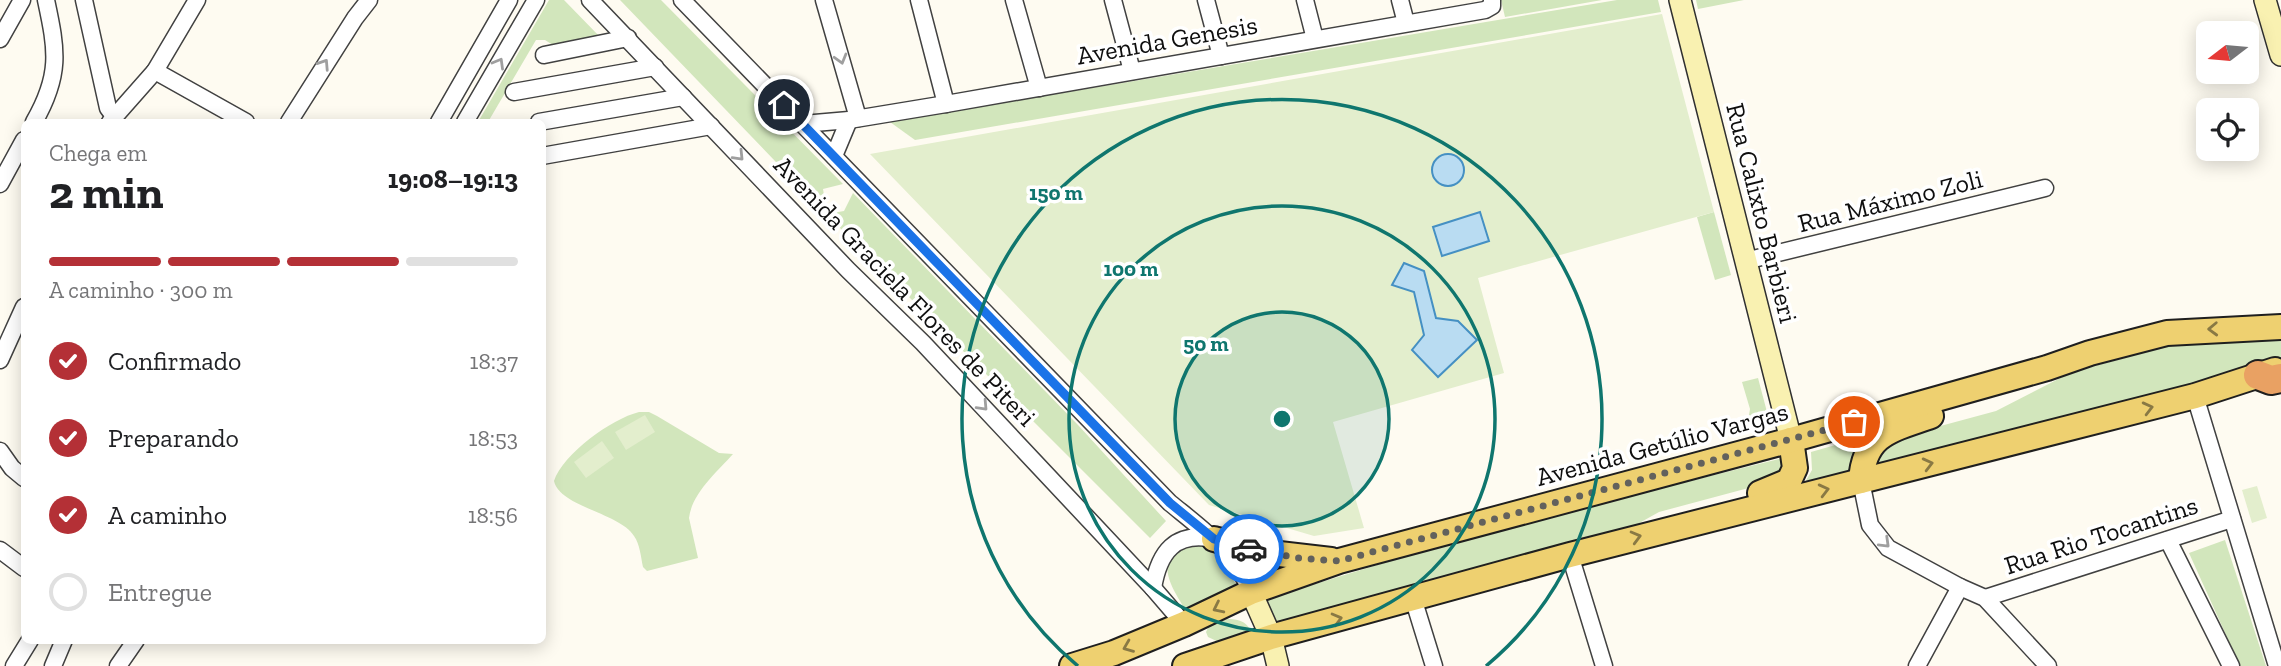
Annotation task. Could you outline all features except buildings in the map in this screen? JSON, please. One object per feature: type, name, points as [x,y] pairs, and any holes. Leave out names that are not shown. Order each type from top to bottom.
[{"type":"main road","name":"Avenida Getúlio Vargas","points":[[1072,666],[1114,653],[1251,592],[1339,561],[1791,440],[2167,333],[2281,327]]},
{"type":"main road","points":[[1861,481],[1865,458],[1871,444],[1880,436],[2025,384],[2047,368]]},
{"type":"main road","points":[[1185,666],[1271,637],[1710,517],[1861,481],[2273,374]]},
{"type":"main road","points":[[1710,517],[1723,505],[1789,481],[1795,468],[1791,440]]},
{"type":"main road","points":[[1214,539],[1263,552],[1339,561]]},
{"type":"main road","points":[[1184,624],[1220,654]]},
{"type":"street","points":[[0,39],[22,0]]},
{"type":"street","points":[[36,119],[49,97],[55,69],[53,32],[46,0]]},
{"type":"street","points":[[84,0],[112,119],[156,71],[197,0]]},
{"type":"street","points":[[291,119],[369,0]]},
{"type":"street","points":[[441,119],[509,0]]},
{"type":"street","points":[[467,119],[536,0]]},
{"type":"street","name":"Avenida Graciela Flores de Piteri","points":[[590,0],[848,270],[915,335],[1184,624]]},
{"type":"street","name":"Avenida Graciela Flores de Piteri","points":[[682,0],[1170,503],[1233,557],[1251,592]]},
{"type":"street","points":[[824,0],[854,119],[834,156]]},
{"type":"street","points":[[919,0],[946,104]]},
{"type":"street","points":[[1014,0],[1039,88]]},
{"type":"street","points":[[1113,0],[1132,71]]},
{"type":"street","points":[[1206,0],[1221,56]]},
{"type":"street","points":[[1305,0],[1315,39]]},
{"type":"street","points":[[1400,0],[1406,23]]},
{"type":"street","name":"Rua Calixto Barbieri","points":[[1680,0],[1791,440]]},
{"type":"street","points":[[2265,0],[2277,28],[2281,55]]},
{"type":"street","name":"Avenida Genesis","points":[[803,124],[854,119],[946,104],[1485,10],[1492,3]]},
{"type":"street","points":[[544,55],[628,38]]},
{"type":"street","points":[[514,92],[654,67]]},
{"type":"street","points":[[156,71],[241,119]]},
{"type":"street","points":[[546,121],[683,97]]},
{"type":"street","points":[[546,155],[710,126]]},
{"type":"street","points":[[0,184],[21,146]]},
{"type":"street","name":"Rua Máximo Zoli","points":[[1745,261],[2046,188]]},
{"type":"street","points":[[0,360],[21,314]]},
{"type":"street","points":[[2195,396],[2277,666]]},
{"type":"street","points":[[0,452],[21,476]]},
{"type":"street","points":[[1861,481],[1870,525],[1888,548],[1985,598],[2048,666]]},
{"type":"street","name":"Avenida Graciela Flores de Piteri","points":[[1170,503],[1179,518],[1181,540]]},
{"type":"street","name":"Rua Rio Tocantins","points":[[1985,598],[2232,519]]},
{"type":"street","points":[[1153,588],[1161,559],[1170,548],[1181,540],[1201,536],[1214,539]]},
{"type":"street","points":[[2168,540],[2231,666]]},
{"type":"street","points":[[0,550],[21,566]]},
{"type":"street","points":[[1570,555],[1604,666]]},
{"type":"street","points":[[1917,666],[1960,587]]},
{"type":"street","points":[[1251,592],[1271,637],[1278,666]]},
{"type":"street","points":[[1413,598],[1434,666]]},
{"type":"street","points":[[14,666],[28,644]]},
{"type":"street","points":[[53,666],[62,644]]},
{"type":"street","points":[[118,666],[133,644]]},
{"type":"green space","points":[[549,0],[564,0],[601,38],[556,47],[545,40],[536,40],[490,119],[480,119]]},
{"type":"green space","points":[[620,0],[661,0],[843,184],[823,189],[827,214],[844,211],[853,193],[1078,425],[1166,521],[1150,538],[827,215]]},
{"type":"green space","points":[[1501,0],[1602,0],[1505,17]]},
{"type":"green space","points":[[1617,0],[1658,0],[1661,12],[915,140],[890,122]]},
{"type":"green space","points":[[1696,0],[1744,0],[1698,9]]},
{"type":"green space","points":[[1662,14],[1714,212],[1478,278],[1504,373],[1333,422],[1364,528],[1314,536],[1209,505],[870,154]]},
{"type":"green space","points":[[1714,212],[1731,275],[1715,280],[1697,217]]},
{"type":"green space","points":[[2195,339],[2281,339],[2281,359],[2154,399],[1884,465],[1878,462],[1875,454],[1885,441],[1996,411],[2072,372]]},
{"type":"green space","points":[[1758,378],[1767,412],[1743,418],[1749,415],[1750,409],[1742,382]]},
{"type":"green space","points":[[639,412],[649,412],[657,416],[719,453],[733,454],[706,483],[691,509],[689,518],[698,558],[647,571],[643,567],[636,539],[627,528],[567,497],[554,481],[567,460],[589,439],[615,422]]},
{"type":"green space","points":[[645,415],[655,432],[626,450],[615,432]]},
{"type":"green space","points":[[1860,438],[1853,455],[1854,471],[1804,484],[1812,470],[1811,452]]},
{"type":"green space","points":[[602,441],[614,458],[586,478],[574,462]]},
{"type":"green space","points":[[1787,457],[1785,470],[1756,486],[1659,512],[1625,531],[1275,626],[1265,602],[1279,595],[1387,562],[1617,499]]},
{"type":"green space","points":[[2257,486],[2267,518],[2252,523],[2242,490]]},
{"type":"green space","points":[[1196,538],[1216,552],[1237,586],[1186,611],[1174,591],[1167,568],[1172,554]]},
{"type":"green space","points":[[2225,540],[2266,666],[2240,666],[2189,553]]},
{"type":"green space","points":[[1227,619],[1245,623],[1251,633],[1223,644],[1208,637],[1206,632],[1209,626]]},
{"type":"water","points":[[1448,154],[1460,158],[1464,170],[1460,182],[1448,186],[1436,182],[1432,170],[1436,158]]},
{"type":"water","points":[[1480,212],[1489,241],[1442,256],[1433,227]]},
{"type":"water","points":[[1404,263],[1424,271],[1436,318],[1458,321],[1477,340],[1438,377],[1412,350],[1424,335],[1414,292],[1392,285]]},
{"type":"way so far","points":[[1249,549],[1298,558],[1339,561],[1854,422]]},
{"type":"route","points":[[784,105],[1170,503],[1214,539],[1249,549]]}]
